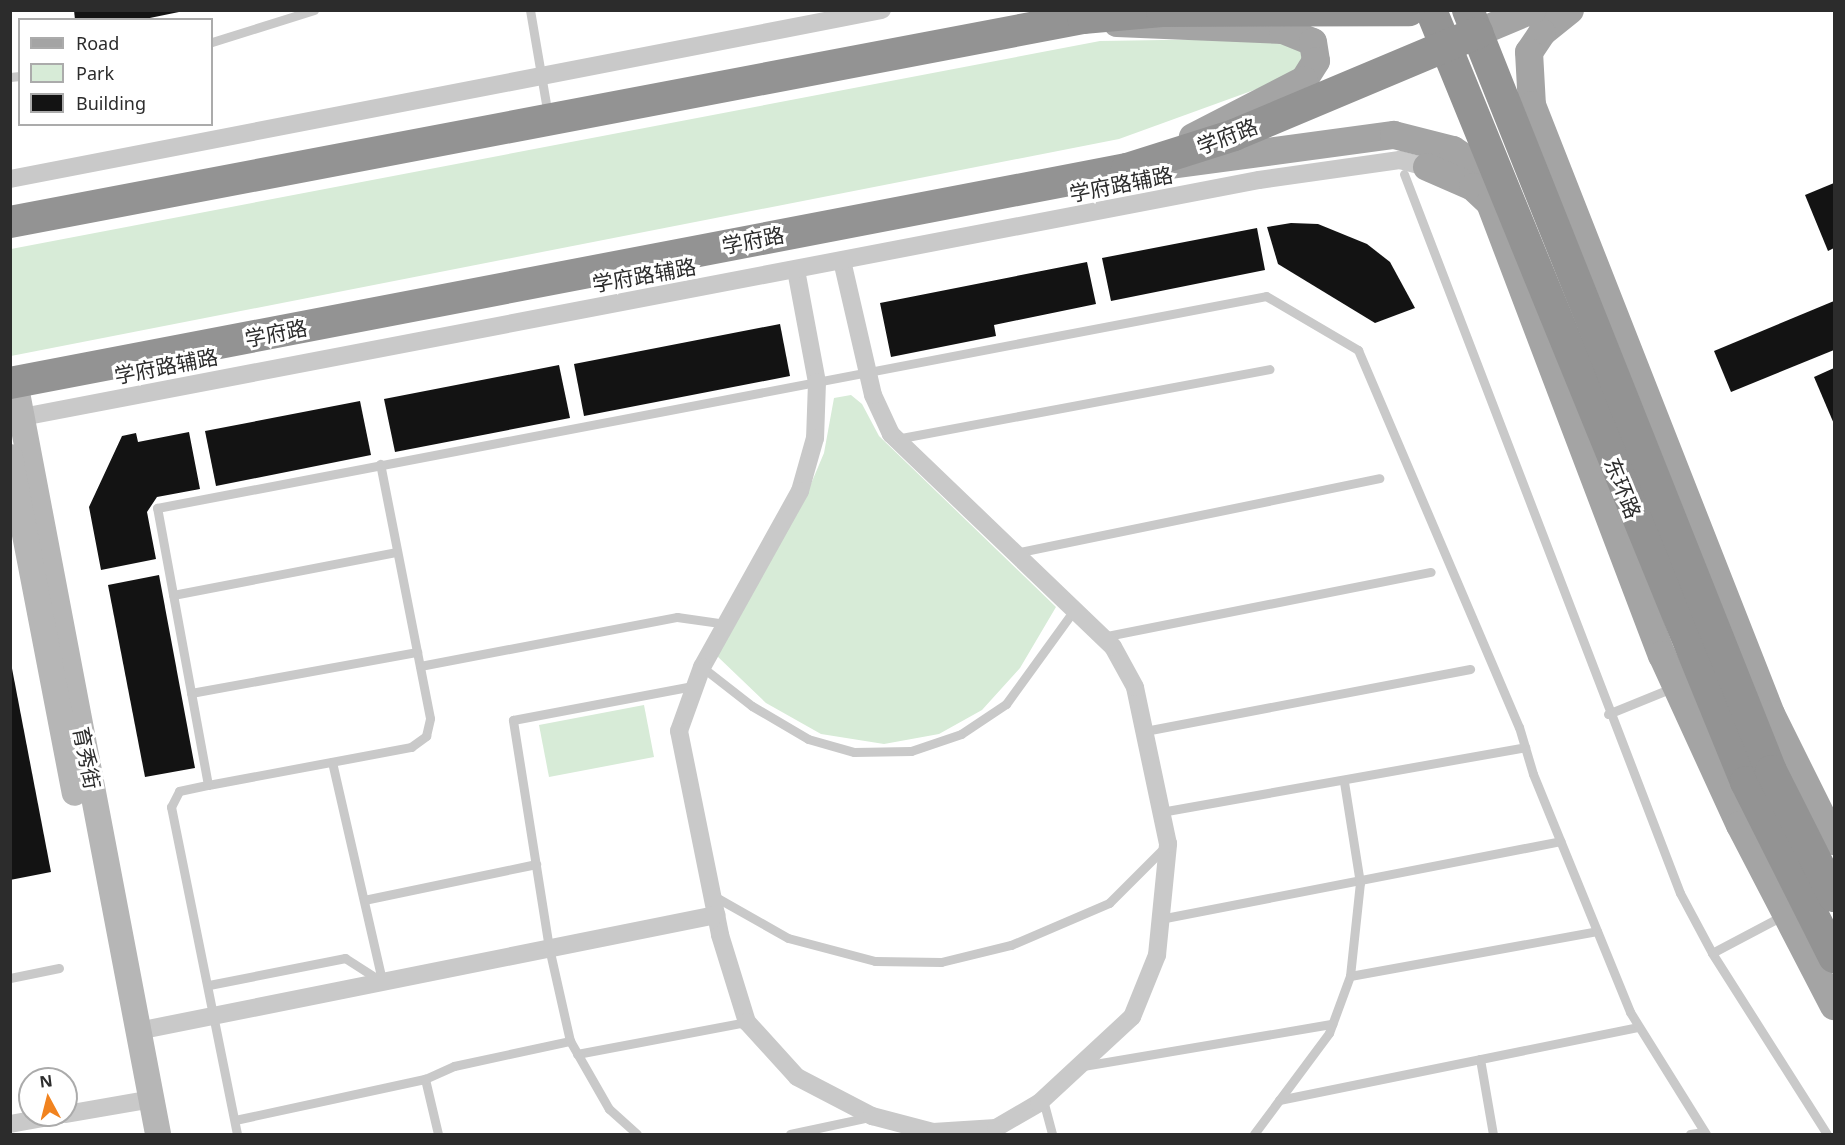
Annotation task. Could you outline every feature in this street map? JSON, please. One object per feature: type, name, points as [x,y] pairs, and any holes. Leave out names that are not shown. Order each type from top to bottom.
[{"type":"highway","points":[[10,222],[1003,31],[1071,14],[1162,11],[1409,10]]},
{"type":"highway","name":"东环路","points":[[1431,10],[1701,676],[1834,957]]},
{"type":"highway","name":"东环路","points":[[1473,22],[1770,771],[1810,906]]},
{"type":"highway","name":"学府路","points":[[13,383],[1127,169],[1234,135],[1444,45],[1473,22]]},
{"type":"main road","points":[[1473,22],[1532,10]]},
{"type":"main road","points":[[1570,10],[1542,33],[1528,52],[1532,105],[1770,714],[1834,841]]},
{"type":"main road","points":[[1071,14],[1186,30],[1298,32],[1313,42],[1317,51],[1305,80],[1277,98],[1127,169]]},
{"type":"main road","points":[[1127,169],[1234,161],[1351,137],[1394,135],[1453,150],[1503,183]]},
{"type":"main road","points":[[1416,170],[1473,187],[1490,203],[1677,686],[1810,906],[1834,1006]]},
{"type":"street","points":[[10,179],[882,10]]},
{"type":"street","name":"学府路辅路","points":[[16,418],[1326,169],[1400,160],[1416,170]]},
{"type":"street","points":[[796,270],[817,382],[815,438],[800,491],[702,667],[693,686],[679,731],[711,895],[747,1022],[797,1077],[872,1116],[942,1133],[996,1128],[1043,1100],[1083,1066],[1132,1017],[1157,955],[1168,844],[1135,687],[1102,637],[896,439],[868,372],[842,261]]},
{"type":"street","name":"育秀街","points":[[13,383],[16,418],[138,1031],[143,1100],[141,1134]]},
{"type":"street","name":"育秀街","points":[[10,458],[143,1100],[158,1134]]},
{"type":"street","points":[[138,1031],[716,915]]},
{"type":"street","points":[[78,1112],[143,1100]]},
{"type":"lane","points":[[213,42],[314,10]]},
{"type":"lane","points":[[530,10],[548,117]]},
{"type":"lane","points":[[1416,170],[1608,714],[1680,893],[1712,953],[1827,1134]]},
{"type":"lane","points":[[208,785],[157,508],[1266,296],[1358,350],[1525,747],[1560,841],[1639,1027],[1705,1133],[1690,1134]]},
{"type":"lane","points":[[896,439],[1269,369]]},
{"type":"lane","points":[[237,1134],[215,1014],[171,807],[179,791],[411,747],[426,736],[430,718],[380,464]]},
{"type":"lane","points":[[1015,553],[1379,478]]},
{"type":"lane","points":[[173,595],[397,552]]},
{"type":"lane","points":[[1102,637],[1431,572]]},
{"type":"lane","points":[[702,667],[752,706],[808,739],[854,752],[911,751],[961,734],[1006,704],[1074,610]]},
{"type":"lane","points":[[420,666],[677,616],[726,624]]},
{"type":"lane","points":[[191,693],[417,652]]},
{"type":"lane","points":[[1144,731],[1470,669]]},
{"type":"lane","points":[[637,1134],[609,1109],[570,1041],[549,948],[513,720],[693,686]]},
{"type":"lane","points":[[1608,714],[1677,686]]},
{"type":"lane","points":[[1161,812],[1344,782],[1525,747]]},
{"type":"lane","points":[[332,762],[382,981]]},
{"type":"lane","points":[[1254,1134],[1332,1024],[1350,976],[1360,883],[1344,782]]},
{"type":"lane","points":[[1160,919],[1360,883],[1560,841]]},
{"type":"lane","points":[[711,895],[788,938],[874,961],[941,962],[1011,945],[1109,903],[1168,844]]},
{"type":"lane","points":[[364,900],[536,864]]},
{"type":"lane","points":[[1712,953],[1810,906]]},
{"type":"lane","points":[[1350,976],[1597,931]]},
{"type":"lane","points":[[209,985],[345,958],[382,981]]},
{"type":"lane","points":[[10,978],[59,968]]},
{"type":"lane","points":[[577,1054],[747,1022]]},
{"type":"lane","points":[[1083,1066],[1332,1024]]},
{"type":"lane","points":[[1279,1100],[1639,1027]]},
{"type":"lane","points":[[235,1120],[425,1079],[454,1066],[570,1041]]},
{"type":"lane","points":[[1480,1059],[1492,1134]]},
{"type":"lane","points":[[425,1079],[438,1134]]},
{"type":"lane","points":[[1043,1100],[1052,1134]]},
{"type":"lane","points":[[790,1134],[872,1116]]},
{"type":"green space","points":[[1288,38],[1304,51],[1298,74],[1119,139],[11,356],[11,249],[1100,41]]},
{"type":"green space","points":[[851,395],[862,404],[879,436],[1056,607],[1020,668],[982,710],[939,734],[884,744],[821,734],[766,703],[717,656],[805,498],[824,453],[834,398]]},
{"type":"green space","points":[[644,705],[654,757],[549,777],[539,725]]},
{"type":"building","points":[[74,10],[179,10],[179,12],[150,18],[75,18]]},
{"type":"building","points":[[1834,183],[1834,248],[1828,251],[1805,195]]},
{"type":"building","points":[[1291,223],[1318,224],[1367,244],[1390,262],[1415,308],[1375,323],[1278,264],[1267,227]]},
{"type":"building","points":[[1257,228],[1265,270],[1111,301],[1102,258]]},
{"type":"building","points":[[1087,262],[1096,304],[994,325],[996,336],[891,357],[880,303]]},
{"type":"building","points":[[1834,301],[1834,350],[1731,392],[1714,351]]},
{"type":"building","points":[[780,324],[790,376],[584,416],[574,364]]},
{"type":"building","points":[[559,365],[570,418],[395,452],[384,399]]},
{"type":"building","points":[[1834,368],[1834,424],[1814,377]]},
{"type":"building","points":[[360,401],[371,455],[216,486],[205,431]]},
{"type":"building","points":[[189,432],[200,489],[157,497],[147,512],[156,559],[101,570],[89,507],[122,436],[136,433],[138,442]]},
{"type":"building","points":[[159,575],[195,768],[145,777],[108,585]]},
{"type":"building","points":[[10,658],[51,872],[10,880]]}]
